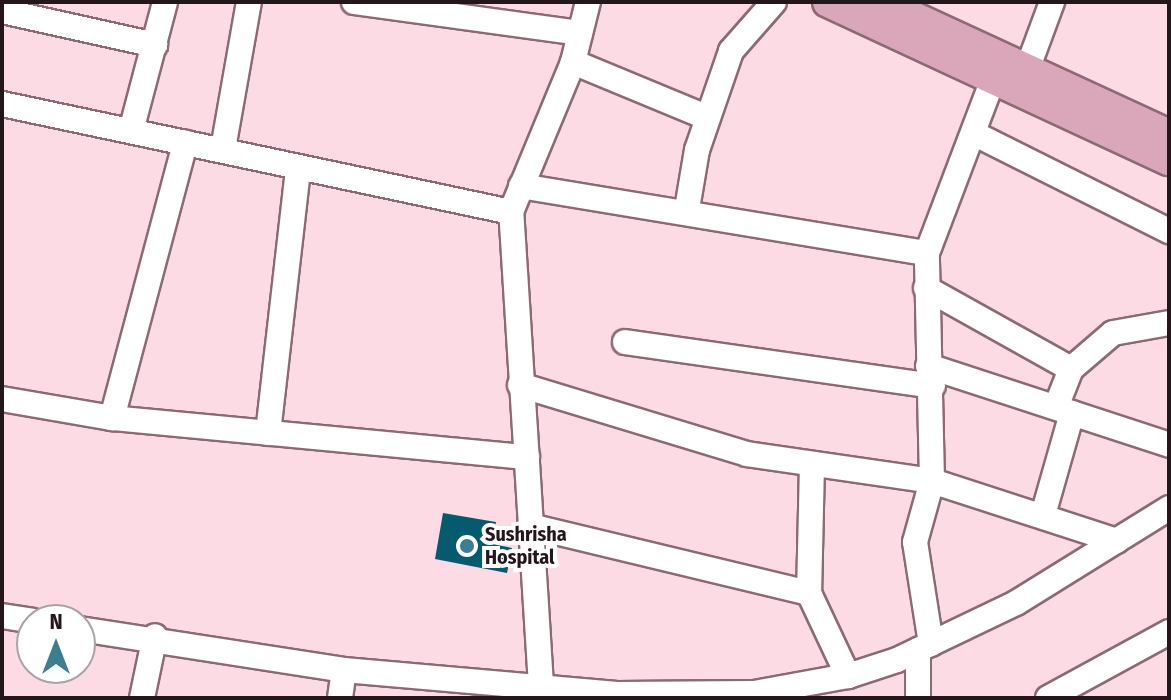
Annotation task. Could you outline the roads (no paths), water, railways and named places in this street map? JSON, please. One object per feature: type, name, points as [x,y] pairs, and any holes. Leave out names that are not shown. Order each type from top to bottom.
[{"type":"main road","points":[[828,2],[1169,160]]},
{"type":"main road","points":[[881,2],[1028,67],[1169,135]]},
{"type":"street","points":[[131,131],[165,2]]},
{"type":"street","points":[[223,149],[249,2]]},
{"type":"street","points":[[354,2],[464,9],[580,33]]},
{"type":"street","points":[[541,685],[511,212],[573,62],[588,2]]},
{"type":"street","points":[[687,209],[706,117],[731,51],[774,2]]},
{"type":"street","points":[[1028,67],[1052,2]]},
{"type":"street","points":[[2,11],[155,45]]},
{"type":"street","points":[[573,62],[706,117]]},
{"type":"street","points":[[918,698],[925,647],[915,542],[932,481],[927,253],[975,134],[993,79]]},
{"type":"street","points":[[2,104],[223,149],[298,171],[511,212]]},
{"type":"street","points":[[975,134],[1169,231]]},
{"type":"street","points":[[112,418],[185,143]]},
{"type":"street","points":[[268,433],[298,171]]},
{"type":"street","points":[[521,186],[687,209],[833,241],[927,253]]},
{"type":"street","points":[[926,288],[1071,369]]},
{"type":"street","points":[[1043,515],[1071,369],[1113,333],[1169,323]]},
{"type":"street","points":[[625,342],[930,376],[1064,410],[1169,445]]},
{"type":"street","points":[[520,385],[688,439],[812,464],[932,481],[1117,541]]},
{"type":"street","points":[[2,399],[112,418],[527,457]]},
{"type":"street","points":[[812,464],[809,593],[848,676]]},
{"type":"street","points":[[96,630],[155,636],[344,670],[541,685],[600,695],[704,697],[848,676],[925,647],[1016,603],[1169,508]]},
{"type":"street","points":[[530,526],[809,593]]},
{"type":"street","points":[[1048,698],[1095,688],[1169,632]]},
{"type":"street","points":[[142,698],[155,636]]},
{"type":"street","points":[[340,698],[344,670]]},
{"type":"place","name":"Sushrisha Hospital","points":[[467,546]]}]
